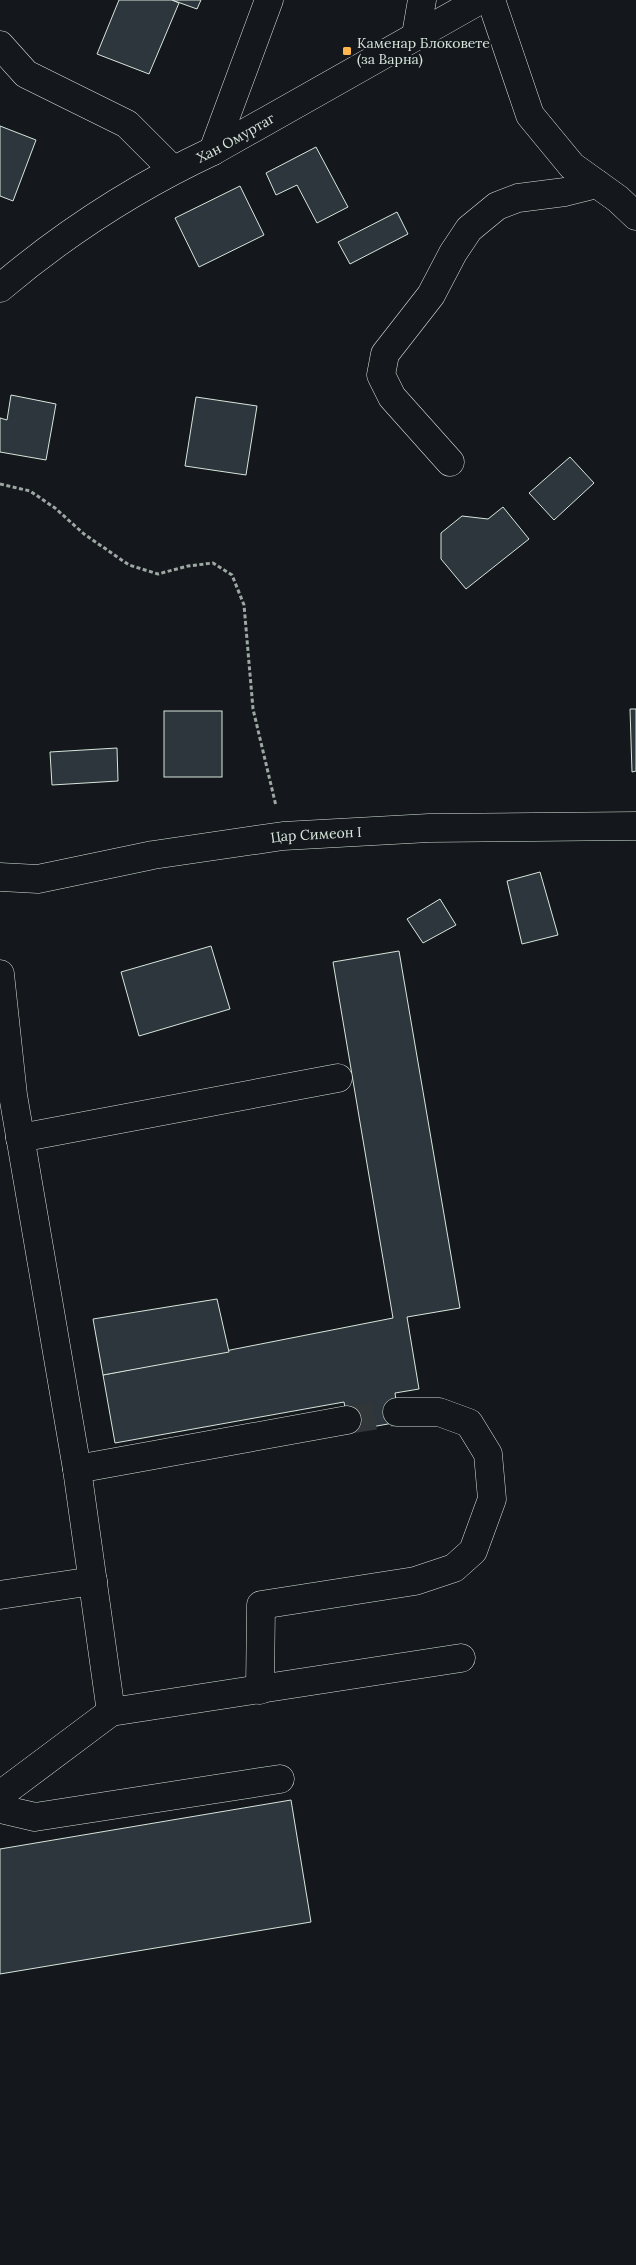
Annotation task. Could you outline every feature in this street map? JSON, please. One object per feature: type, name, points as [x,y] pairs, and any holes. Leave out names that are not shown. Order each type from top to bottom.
[{"type":"street","points":[[213,151],[269,0]]},
{"type":"street","points":[[416,35],[422,0]]},
{"type":"street","name":"Хан Омуртаг","points":[[0,288],[97,215],[173,170],[213,151],[480,0]]},
{"type":"street","points":[[491,0],[530,115],[572,166],[618,199],[636,216]]},
{"type":"street","points":[[0,45],[26,74],[127,124],[173,170]]},
{"type":"street","points":[[450,462],[392,398],[381,375],[385,354],[432,295],[452,253],[469,229],[497,206],[518,198],[565,192],[597,184]]},
{"type":"street","name":"Цар Симеон I","points":[[0,877],[38,879],[153,855],[283,836],[429,828],[636,826]]},
{"type":"street","points":[[0,974],[7,1097],[20,1138],[77,1469],[111,1712]]},
{"type":"street","points":[[20,1138],[338,1078]]},
{"type":"street","points":[[260,1690],[261,1605],[415,1581],[454,1568],[473,1551],[492,1498],[488,1454],[469,1423],[439,1412],[398,1412]]},
{"type":"street","points":[[77,1469],[347,1420]]},
{"type":"street","points":[[0,1595],[93,1581]]},
{"type":"street","points":[[0,1795],[111,1712],[461,1658]]},
{"type":"street","points":[[0,1809],[35,1817],[280,1779]]},
{"type":"path","points":[[0,484],[30,491],[55,508],[84,534],[129,565],[158,574],[188,566],[213,563],[232,575],[244,605],[253,709],[283,836]]},
{"type":"building","points":[[119,0],[172,0],[179,3],[149,74],[97,54]]},
{"type":"building","points":[[172,0],[201,0],[197,9]]},
{"type":"building","points":[[0,126],[36,140],[13,201],[0,196]]},
{"type":"building","points":[[316,147],[348,207],[317,223],[297,185],[276,195],[266,173]]},
{"type":"building","points":[[240,186],[264,235],[199,267],[175,218]]},
{"type":"building","points":[[397,212],[408,234],[350,264],[338,242]]},
{"type":"building","points":[[11,395],[56,404],[46,460],[0,452],[0,418],[7,420]]},
{"type":"building","points":[[196,397],[257,406],[246,475],[185,466]]},
{"type":"building","points":[[570,457],[594,483],[554,520],[529,493]]},
{"type":"building","points":[[503,507],[529,539],[466,589],[441,559],[441,533],[462,516],[488,519]]},
{"type":"building","points":[[630,709],[636,709],[636,771],[632,772]]},
{"type":"building","points":[[164,711],[222,711],[222,777],[164,777]]},
{"type":"building","points":[[117,748],[118,781],[52,785],[50,752]]},
{"type":"building","points":[[540,872],[558,935],[522,944],[507,881]]},
{"type":"building","points":[[440,899],[456,925],[423,943],[407,919]]},
{"type":"building","points":[[211,946],[230,1009],[139,1036],[121,972]]},
{"type":"building","points":[[399,951],[460,1308],[407,1317],[419,1389],[395,1393],[399,1422],[349,1431],[344,1402],[115,1443],[103,1375],[393,1318],[333,962]]},
{"type":"building","points":[[217,1299],[229,1352],[103,1375],[93,1319]]},
{"type":"building","points":[[291,1800],[311,1922],[0,1974],[0,1849]]},
{"type":"tunnel","points":[[347,1420],[397,1412]]},
{"type":"place","name":"Каменар Блоковете (за Варна)","points":[[347,51]]}]
